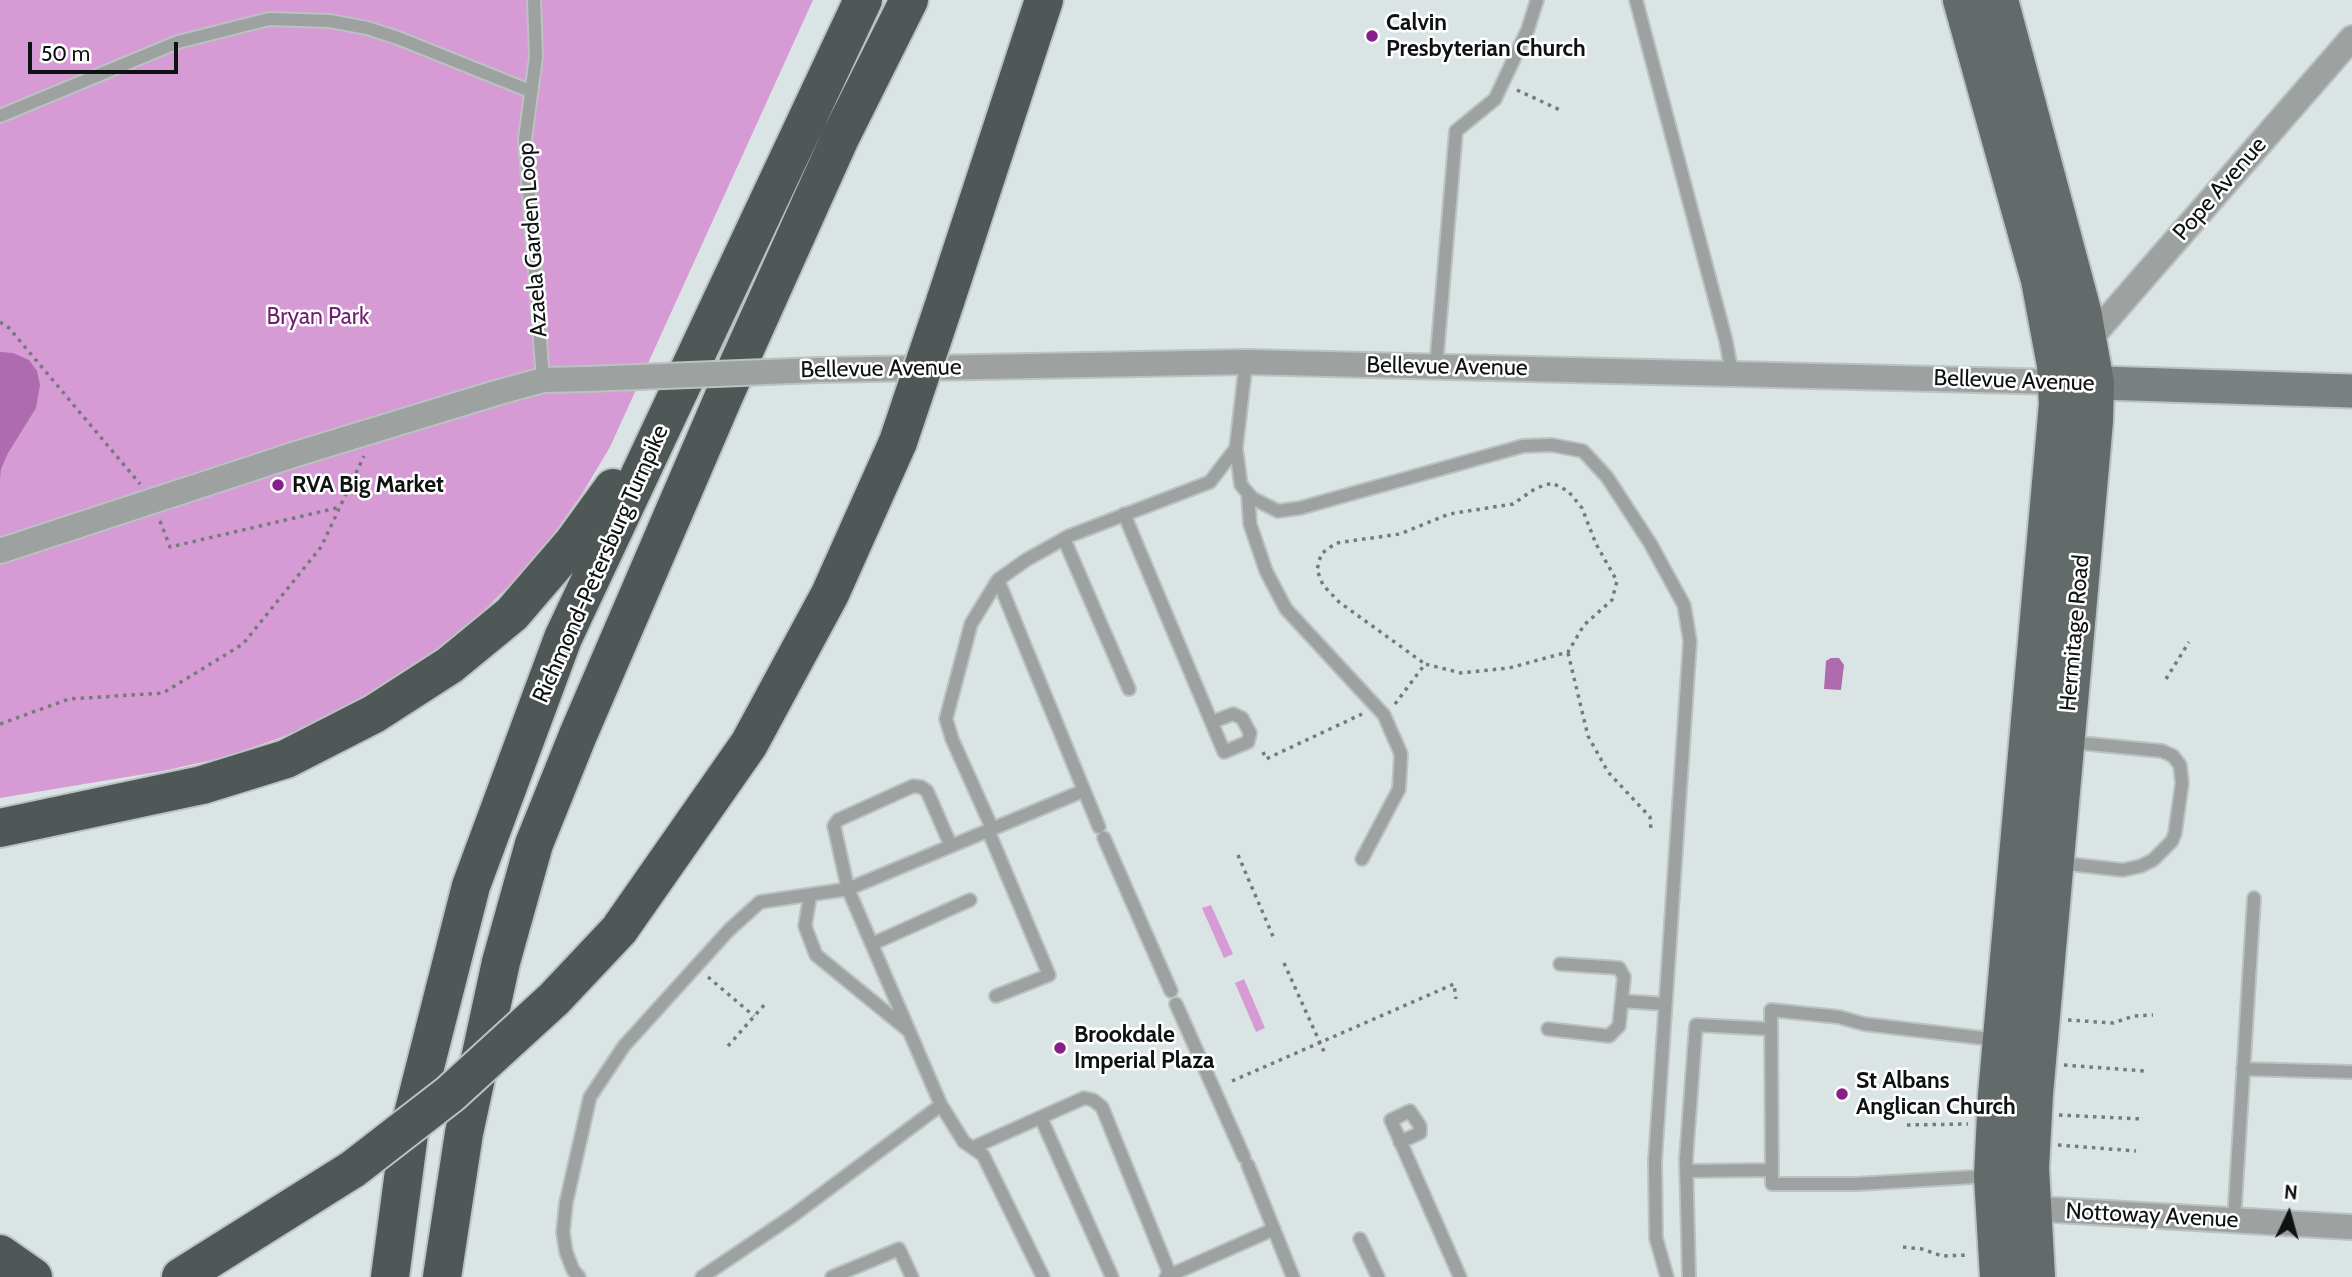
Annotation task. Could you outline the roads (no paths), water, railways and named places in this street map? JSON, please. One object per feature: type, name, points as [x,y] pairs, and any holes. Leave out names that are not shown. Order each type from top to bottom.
[{"type":"highway","name":"Richmond-Petersburg Turnpike","points":[[390,1277],[410,1126],[471,886],[563,638],[863,0]]},
{"type":"highway","name":"Richmond-Petersburg Turnpike","points":[[442,1277],[466,1120],[501,962],[534,844],[724,396],[840,138],[908,0]]},
{"type":"highway","points":[[181,1277],[353,1168],[450,1094],[554,999],[619,930],[748,744],[830,594],[898,442],[1044,0]]},
{"type":"highway","points":[[8,825],[202,785],[286,759],[373,714],[450,665],[512,614],[573,543],[666,416]]},
{"type":"highway","points":[[166,1277],[249,1236]]},
{"type":"main road","name":"Hermitage Road","points":[[1962,0],[2040,280],[2058,382],[2002,1040],[1986,1265]]},
{"type":"main road","name":"Hermitage Road","points":[[1998,0],[2070,261],[2089,340],[2095,383],[2094,421],[2034,1094],[2030,1168],[2036,1277]]},
{"type":"street","name":"Pope Avenue","points":[[2089,340],[2352,38]]},
{"type":"street","name":"Bellevue Avenue","points":[[543,380],[818,370],[1246,362],[2352,391]]},
{"type":"street","points":[[0,551],[377,428],[543,380]]},
{"type":"street","name":"Nottoway Avenue","points":[[1993,1191],[2031,1208],[2352,1227]]},
{"type":"lane","name":"Azaela Garden Loop","points":[[534,0],[536,57],[525,139],[543,380]]},
{"type":"lane","points":[[1436,367],[1456,131],[1495,99],[1528,29],[1537,0]]},
{"type":"lane","points":[[1636,0],[1726,341],[1732,374]]},
{"type":"lane","points":[[0,116],[178,42],[269,19],[330,21],[367,28],[530,91]]},
{"type":"lane","points":[[1246,362],[1236,448],[1241,485],[1252,498],[1278,511],[1300,508],[1523,446],[1583,450],[1607,477],[1650,543],[1684,605],[1690,641],[1654,1161],[1656,1238],[1667,1277]]},
{"type":"lane","points":[[996,996],[1049,975],[946,719],[971,624],[998,580],[1027,560],[1064,539],[1210,482],[1236,448]]},
{"type":"lane","points":[[1248,493],[1250,524],[1266,571],[1286,609],[1384,715],[1401,754],[1399,789],[1362,859]]},
{"type":"lane","points":[[1124,514],[1212,722]]},
{"type":"lane","points":[[1064,539],[1129,689]]},
{"type":"lane","points":[[998,580],[1083,790],[1171,991]]},
{"type":"lane","points":[[2054,863],[2123,870],[2153,860],[2172,841],[2182,783],[2180,765],[2173,756],[2162,751],[2065,742]]},
{"type":"lane","points":[[950,846],[928,791],[914,786],[838,820],[834,826],[848,889],[941,1105],[964,1142],[983,1155],[1043,1277]]},
{"type":"lane","points":[[579,1277],[566,1252],[563,1232],[566,1203],[590,1097],[624,1046],[729,930],[760,902],[848,889],[1083,790]]},
{"type":"lane","points":[[810,896],[805,926],[816,955],[911,1033]]},
{"type":"lane","points":[[2234,1221],[2254,898]]},
{"type":"lane","points":[[872,944],[970,900]]},
{"type":"lane","points":[[1548,1030],[1609,1036],[1619,1026],[1624,977],[1619,968],[1560,964]]},
{"type":"lane","points":[[1622,1001],[1665,1004]]},
{"type":"lane","points":[[1176,1004],[1246,1161],[1293,1277]]},
{"type":"lane","points":[[1993,1191],[1856,1184],[1772,1184],[1770,1010],[2002,1040]]},
{"type":"lane","points":[[1689,1277],[1686,1171],[1696,1025],[1771,1029]]},
{"type":"lane","points":[[2243,1069],[2352,1072]]},
{"type":"lane","points":[[974,1147],[1084,1098],[1093,1100],[1102,1107],[1168,1276],[1274,1229]]},
{"type":"lane","points":[[702,1277],[791,1217],[941,1105]]},
{"type":"lane","points":[[1041,1118],[1112,1277]]},
{"type":"lane","points":[[1401,1142],[1460,1277]]},
{"type":"lane","points":[[1686,1171],[1772,1170]]},
{"type":"lane","points":[[1360,1239],[1378,1277]]},
{"type":"lane","points":[[832,1277],[899,1249],[912,1277]]},
{"type":"place","name":"Calvin Presbyterian Church","points":[[1372,36]]},
{"type":"place","name":"RVA Big Market","points":[[278,485]]},
{"type":"place","name":"Brookdale Imperial Plaza","points":[[1060,1048]]},
{"type":"place","name":"St Albans Anglican Church","points":[[1842,1094]]},
{"type":"park label","name":"Bryan Park","points":[[318,317]]}]
